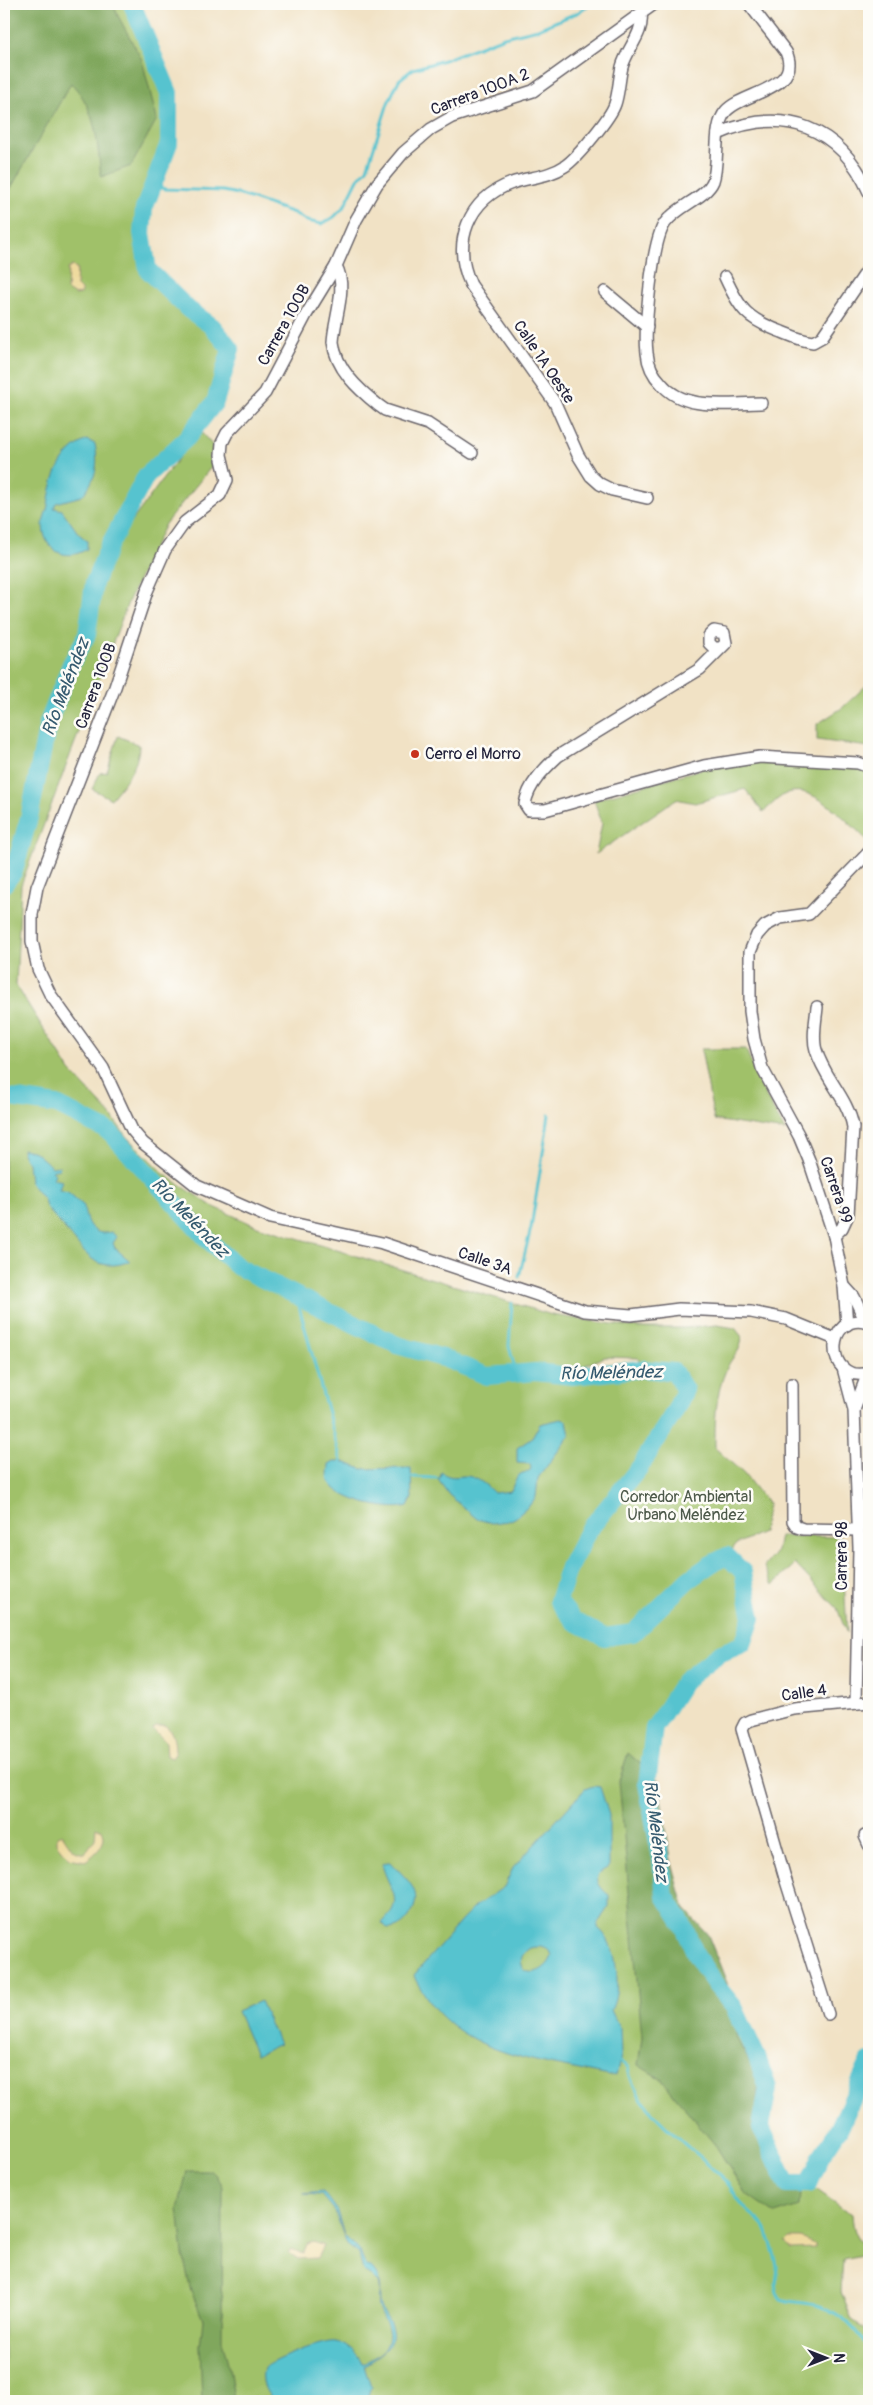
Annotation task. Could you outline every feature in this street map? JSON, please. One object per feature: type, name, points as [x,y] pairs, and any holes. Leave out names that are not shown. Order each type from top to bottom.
[{"type":"street","name":"Carrera 100A 2","points":[[336,266],[356,220],[377,184],[388,169],[420,137],[452,117],[533,91],[654,4]]},
{"type":"street","points":[[749,4],[786,52],[788,67],[785,76],[778,83],[727,110],[721,120],[714,175],[709,188],[670,216],[659,234],[646,346],[649,364],[662,385],[675,395],[698,403],[761,403]]},
{"type":"street","name":"Calle 1A Oeste","points":[[641,14],[640,30],[622,67],[615,105],[580,151],[566,165],[553,173],[502,188],[479,203],[464,230],[462,245],[465,268],[475,290],[555,404],[578,455],[591,476],[600,484],[612,490],[647,498]]},
{"type":"street","points":[[718,134],[751,124],[789,123],[806,126],[821,134],[842,151],[860,175],[869,192]]},
{"type":"street","points":[[336,266],[341,279],[333,342],[334,351],[343,369],[385,410],[428,424],[472,453]]},
{"type":"street","name":"Carrera 100B","points":[[143,1143],[132,1130],[103,1068],[50,994],[38,969],[32,941],[32,914],[36,887],[115,687],[147,591],[165,550],[184,522],[220,495],[227,480],[221,455],[227,433],[265,393],[306,315],[336,266]]},
{"type":"street","points":[[725,277],[739,306],[753,319],[807,341],[816,342],[822,337],[869,268]]},
{"type":"street","points":[[606,292],[647,327]]},
{"type":"street","points":[[721,648],[700,669],[558,756],[544,769],[526,795],[525,804],[529,810],[545,810],[704,766],[760,757],[858,763],[869,767]]},
{"type":"street","name":"Carrera 99","points":[[847,1325],[844,1286],[834,1236],[799,1136],[762,1068],[754,1039],[750,1011],[750,952],[757,935],[765,926],[780,918],[809,914],[869,852]]},
{"type":"street","points":[[817,1007],[815,1048],[825,1072],[841,1094],[851,1114],[853,1127],[848,1215],[842,1228],[834,1236]]},
{"type":"street","name":"Calle 3A","points":[[143,1143],[197,1186],[270,1218],[382,1242],[585,1311],[630,1315],[679,1309],[751,1312],[786,1319],[836,1339]]},
{"type":"street","name":"Carrera 99","points":[[844,1286],[854,1297],[867,1322]]},
{"type":"street","points":[[836,1339],[847,1325],[856,1321],[867,1322]]},
{"type":"street","name":"Carrera 98","points":[[836,1339],[835,1355],[843,1368],[854,1410],[858,1530],[864,1548],[856,1703]]},
{"type":"street","points":[[843,1368],[854,1374],[869,1373]]},
{"type":"street","name":"Carrera 98","points":[[854,1410],[869,1373]]},
{"type":"street","points":[[792,1384],[793,1521],[797,1527],[803,1529],[858,1530]]},
{"type":"street","name":"Calle 4","points":[[828,2014],[784,1878],[742,1729],[745,1723],[794,1709],[869,1702]]},
{"type":"green space","name":"Corredor Ambiental Urbano Meléndez","points":[[4,4],[132,4],[169,93],[169,143],[144,209],[142,233],[148,270],[188,309],[212,326],[231,349],[215,402],[187,438],[146,476],[137,495],[125,513],[104,559],[199,430],[221,455],[165,524],[129,600],[21,885],[16,985],[70,1071],[110,1114],[126,1136],[164,1174],[212,1206],[254,1225],[552,1315],[639,1328],[685,1328],[717,1325],[735,1328],[742,1337],[740,1347],[729,1363],[720,1388],[716,1417],[715,1448],[744,1474],[768,1504],[763,1532],[736,1544],[728,1556],[743,1572],[752,1618],[743,1644],[719,1654],[684,1681],[654,1728],[647,1784],[661,1859],[715,1984],[734,2007],[757,2057],[768,2088],[761,2127],[787,2184],[809,2184],[852,2215],[856,2235],[869,2250],[869,2253],[843,2259],[841,2292],[852,2320],[869,2330],[869,2401],[4,2401]],"holes":[[[604,1357],[638,1358],[643,1368],[576,1375],[581,1367]]]},
{"type":"green space","points":[[4,4],[114,4],[117,14],[142,60],[157,119],[131,166],[101,177],[97,139],[91,115],[80,93],[71,83],[4,200]]},
{"type":"green space","points":[[869,683],[869,747],[817,740],[817,724],[842,708]]},
{"type":"green space","points":[[118,736],[139,745],[134,767],[111,799],[92,789],[100,773],[107,772]]},
{"type":"green space","points":[[756,760],[869,769],[869,842],[832,808],[809,794],[798,792],[785,794],[763,812],[745,789],[695,803],[676,799],[596,854],[602,823],[594,800],[705,768]]},
{"type":"green space","points":[[701,1049],[746,1049],[757,1079],[785,1131],[714,1120]]},
{"type":"green space","points":[[780,1536],[842,1537],[847,1634],[837,1608],[795,1564],[773,1585],[764,1567],[777,1551]]},
{"type":"green space","points":[[628,1753],[658,1779],[671,1860],[685,1909],[708,1935],[727,1983],[737,2039],[759,2079],[756,2115],[761,2139],[788,2191],[800,2193],[799,2206],[775,2214],[745,2193],[716,2146],[661,2079],[638,2065],[642,2037],[619,1781]]},
{"type":"green space","points":[[187,2171],[213,2171],[223,2187],[222,2340],[230,2372],[234,2401],[202,2401],[200,2346],[203,2320],[190,2288],[183,2254],[178,2209]]},
{"type":"sand","points":[[72,266],[77,268],[76,285],[81,290],[81,294],[75,295],[67,290],[68,269]]},
{"type":"sand","points":[[164,1725],[170,1730],[175,1746],[175,1754],[172,1758],[167,1756],[166,1742],[153,1729],[156,1726]]},
{"type":"sand","points":[[96,1827],[102,1830],[104,1839],[97,1852],[85,1861],[69,1858],[57,1843],[57,1836],[62,1834],[74,1850],[85,1853],[95,1839]]},
{"type":"sand","points":[[789,2238],[801,2238],[815,2244],[815,2248],[790,2249],[785,2242]]},
{"type":"sand","points":[[314,2242],[323,2246],[317,2258],[298,2259],[289,2253],[292,2249],[303,2254],[307,2244]]},
{"type":"water","points":[[87,440],[95,444],[96,466],[93,478],[82,496],[56,503],[54,508],[62,510],[78,533],[87,541],[87,549],[71,555],[63,554],[51,547],[47,541],[44,533],[44,519],[52,485],[59,467],[70,451]]},
{"type":"water","points":[[23,1149],[35,1152],[52,1167],[60,1166],[59,1169],[52,1171],[55,1174],[53,1179],[62,1181],[59,1190],[68,1192],[84,1206],[88,1223],[94,1230],[104,1233],[111,1232],[117,1237],[113,1243],[115,1248],[130,1261],[120,1264],[102,1264],[95,1261],[83,1250],[46,1207],[44,1200],[30,1182],[28,1163],[22,1154]]},
{"type":"water","points":[[561,1419],[567,1421],[570,1435],[538,1478],[536,1497],[515,1518],[492,1523],[477,1519],[449,1495],[437,1478],[440,1478],[441,1472],[452,1477],[468,1476],[480,1481],[494,1493],[511,1491],[519,1475],[529,1472],[531,1468],[530,1464],[517,1463],[517,1448],[532,1438],[540,1424]]},
{"type":"water","points":[[334,1461],[341,1461],[362,1469],[411,1468],[412,1498],[408,1506],[377,1506],[352,1499],[341,1493],[333,1487],[328,1478],[329,1464]]},
{"type":"water","points":[[593,1786],[600,1787],[609,1815],[609,1866],[600,1873],[598,1883],[609,1895],[609,1906],[598,1923],[598,1928],[605,1935],[614,1955],[617,1979],[611,2010],[620,2029],[621,2056],[616,2075],[609,2076],[509,2054],[463,2033],[443,2017],[427,1998],[414,1975],[476,1906],[504,1887],[513,1868],[585,1789]],"holes":[[[530,1948],[545,1948],[552,1955],[545,1966],[533,1972],[524,1970],[522,1963],[523,1955]]]},
{"type":"water","points":[[391,1862],[413,1887],[416,1901],[404,1923],[388,1929],[382,1923],[389,1915],[395,1902],[383,1868],[383,1864]]},
{"type":"water","points":[[260,2001],[279,2044],[256,2055],[237,2011]]},
{"type":"water","points":[[323,2192],[337,2211],[344,2235],[361,2254],[366,2266],[371,2267],[377,2275],[379,2283],[380,2302],[390,2324],[392,2339],[386,2350],[364,2366],[371,2387],[366,2401],[274,2401],[264,2386],[264,2368],[269,2364],[299,2351],[330,2342],[344,2345],[358,2356],[362,2363],[365,2363],[381,2352],[386,2347],[388,2341],[387,2326],[379,2307],[378,2283],[363,2271],[359,2254],[347,2245],[335,2212],[321,2195],[302,2194]]},
{"type":"waterway","name":"Río Meléndez","points":[[4,884],[14,871],[30,814],[48,723],[71,664],[87,635],[94,583],[109,546],[146,476],[187,438],[215,402],[231,349],[212,326],[188,309],[148,270],[142,233],[144,209],[169,143],[169,93],[132,4]]},
{"type":"waterway","points":[[151,186],[166,189],[223,191],[238,194],[294,213],[307,221],[322,224],[334,217],[344,207],[358,179],[367,169],[388,103],[399,80],[413,69],[444,60],[504,37],[538,29],[579,12],[590,4]]},
{"type":"waterway","name":"Río Meléndez","points":[[4,1097],[57,1105],[110,1132],[208,1240],[238,1267],[397,1345],[443,1358],[487,1376],[535,1372],[572,1376],[643,1369],[674,1372],[685,1390],[675,1411],[640,1467],[588,1531],[569,1567],[558,1601],[574,1621],[604,1637],[633,1633],[688,1580],[711,1564],[727,1556],[743,1572],[752,1618],[743,1644],[719,1654],[684,1681],[654,1728],[647,1784],[661,1859],[665,1896],[683,1925],[697,1957],[715,1984],[734,2007],[757,2057],[768,2088],[761,2127],[787,2184],[809,2184],[821,2156],[839,2129],[869,2062]]},
{"type":"waterway","points":[[519,1277],[531,1228],[549,1115]]},
{"type":"waterway","points":[[296,1295],[341,1461]]},
{"type":"waterway","points":[[512,1303],[509,1346],[516,1373]]},
{"type":"waterway","points":[[411,1477],[437,1478]]},
{"type":"waterway","points":[[620,2062],[628,2067],[633,2083],[642,2099],[655,2115],[728,2184],[746,2209],[765,2227],[777,2264],[775,2280],[778,2295],[781,2299],[814,2305],[835,2313],[855,2330],[869,2352]]},
{"type":"place","name":"Cerro el Morro","points":[[415,754]]}]
